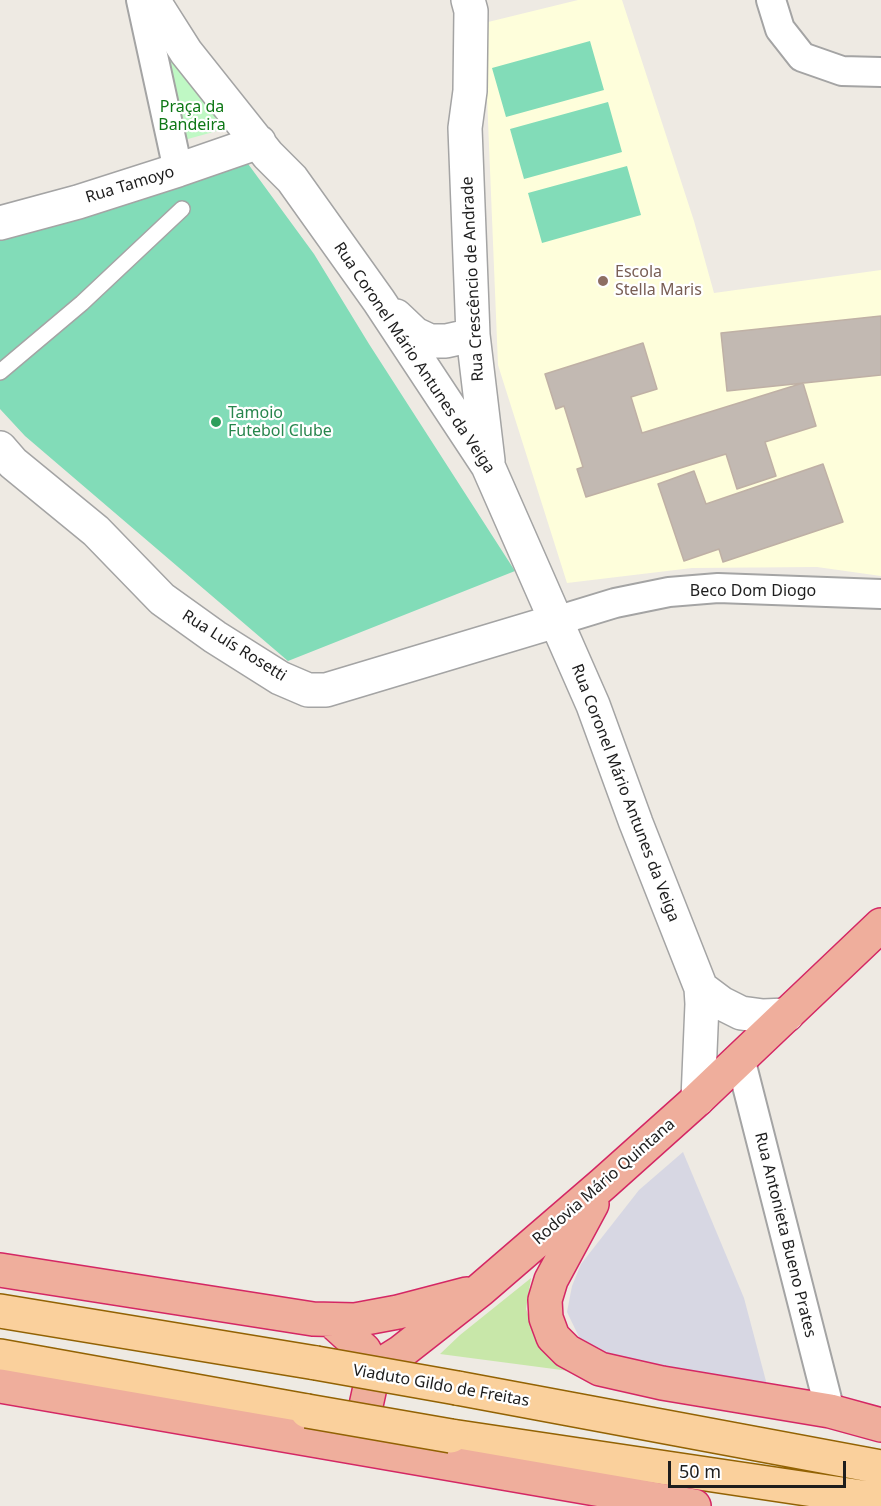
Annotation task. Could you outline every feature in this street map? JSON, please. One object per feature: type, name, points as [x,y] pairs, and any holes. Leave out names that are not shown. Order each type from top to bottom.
[{"type":"highway","name":"Rodovia Mário Quintana","points":[[375,1369],[401,1352],[480,1290],[603,1184],[698,1099],[881,925]]},
{"type":"highway","points":[[603,1184],[551,1280],[545,1300],[546,1318],[553,1337],[567,1351],[600,1369],[662,1383],[830,1411],[881,1425]]},
{"type":"highway","points":[[0,1270],[331,1320],[355,1320],[398,1312],[480,1290]]},
{"type":"highway","points":[[331,1320],[364,1350],[375,1369],[359,1449]]},
{"type":"highway","points":[[0,1386],[694,1506]]},
{"type":"main road","name":"Viaduto Gildo de Freitas","points":[[0,1311],[316,1363],[881,1467]]},
{"type":"main road","points":[[0,1356],[451,1436],[881,1500]]},
{"type":"street","points":[[141,0],[178,170]]},
{"type":"street","name":"Rua Coronel Mário Antunes da Veiga","points":[[153,0],[186,52],[268,155],[292,179],[379,301],[488,466],[594,705],[636,823],[701,988],[698,1099]]},
{"type":"street","name":"Rua Crescêncio de Andrade","points":[[453,0],[451,10],[455,90],[465,128]]},
{"type":"street","name":"Rua Crescêncio de Andrade","points":[[468,0],[471,10],[470,91],[465,128],[473,335],[488,466]]},
{"type":"street","points":[[771,0],[780,29],[802,57],[842,70],[881,72]]},
{"type":"street","name":"Rua Tamoyo","points":[[0,223],[78,202],[259,142]]},
{"type":"street","points":[[379,301],[415,334],[430,340],[446,340],[473,335]]},
{"type":"street","name":"Rua Luís Rosetti","points":[[0,448],[13,463],[96,531],[162,599],[214,637],[270,672],[308,690],[326,690],[556,621]]},
{"type":"street","name":"Beco Dom Diogo","points":[[556,621],[615,603],[669,592],[718,588],[881,594]]},
{"type":"street","points":[[701,988],[720,1003],[741,1013],[763,1016],[787,1015]]},
{"type":"street","name":"Rua Antonieta Bueno Prates","points":[[740,1058],[830,1411]]},
{"type":"lane","points":[[0,372],[82,303],[182,209]]},
{"type":"shaded area","name":"Escola Stella Maris","points":[[578,0],[622,0],[694,221],[714,293],[881,270],[881,576],[817,567],[692,568],[567,583],[498,365],[484,23]]},
{"type":"shaded area","points":[[683,1152],[744,1298],[767,1385],[656,1369],[607,1355],[579,1337],[567,1312],[572,1286],[581,1264],[639,1190]]},
{"type":"green space","name":"Praça da Bandeira","points":[[147,14],[224,129],[177,142]]},
{"type":"green space","points":[[590,41],[604,90],[506,117],[492,68]]},
{"type":"green space","points":[[608,102],[622,152],[524,179],[510,129]]},
{"type":"green space","name":"Tamoio Futebol Clube","points":[[243,157],[314,254],[515,571],[288,661],[25,436],[0,409],[0,233]]},
{"type":"green space","points":[[627,166],[641,215],[542,243],[528,193]]},
{"type":"green space","points":[[531,1278],[526,1309],[536,1336],[577,1372],[440,1354],[460,1335]]},
{"type":"building","points":[[881,316],[881,375],[727,391],[721,333]]},
{"type":"building","points":[[643,343],[657,389],[631,397],[642,433],[803,383],[816,426],[765,442],[776,476],[737,489],[726,454],[586,497],[577,469],[583,467],[564,406],[556,409],[545,374]]},
{"type":"building","points":[[823,464],[843,522],[723,562],[719,549],[684,561],[658,484],[694,471],[706,504]]},
{"type":"place","name":"Escola Stella Maris","points":[[603,281]]},
{"type":"place","name":"Tamoio Futebol Clube","points":[[216,422]]}]
